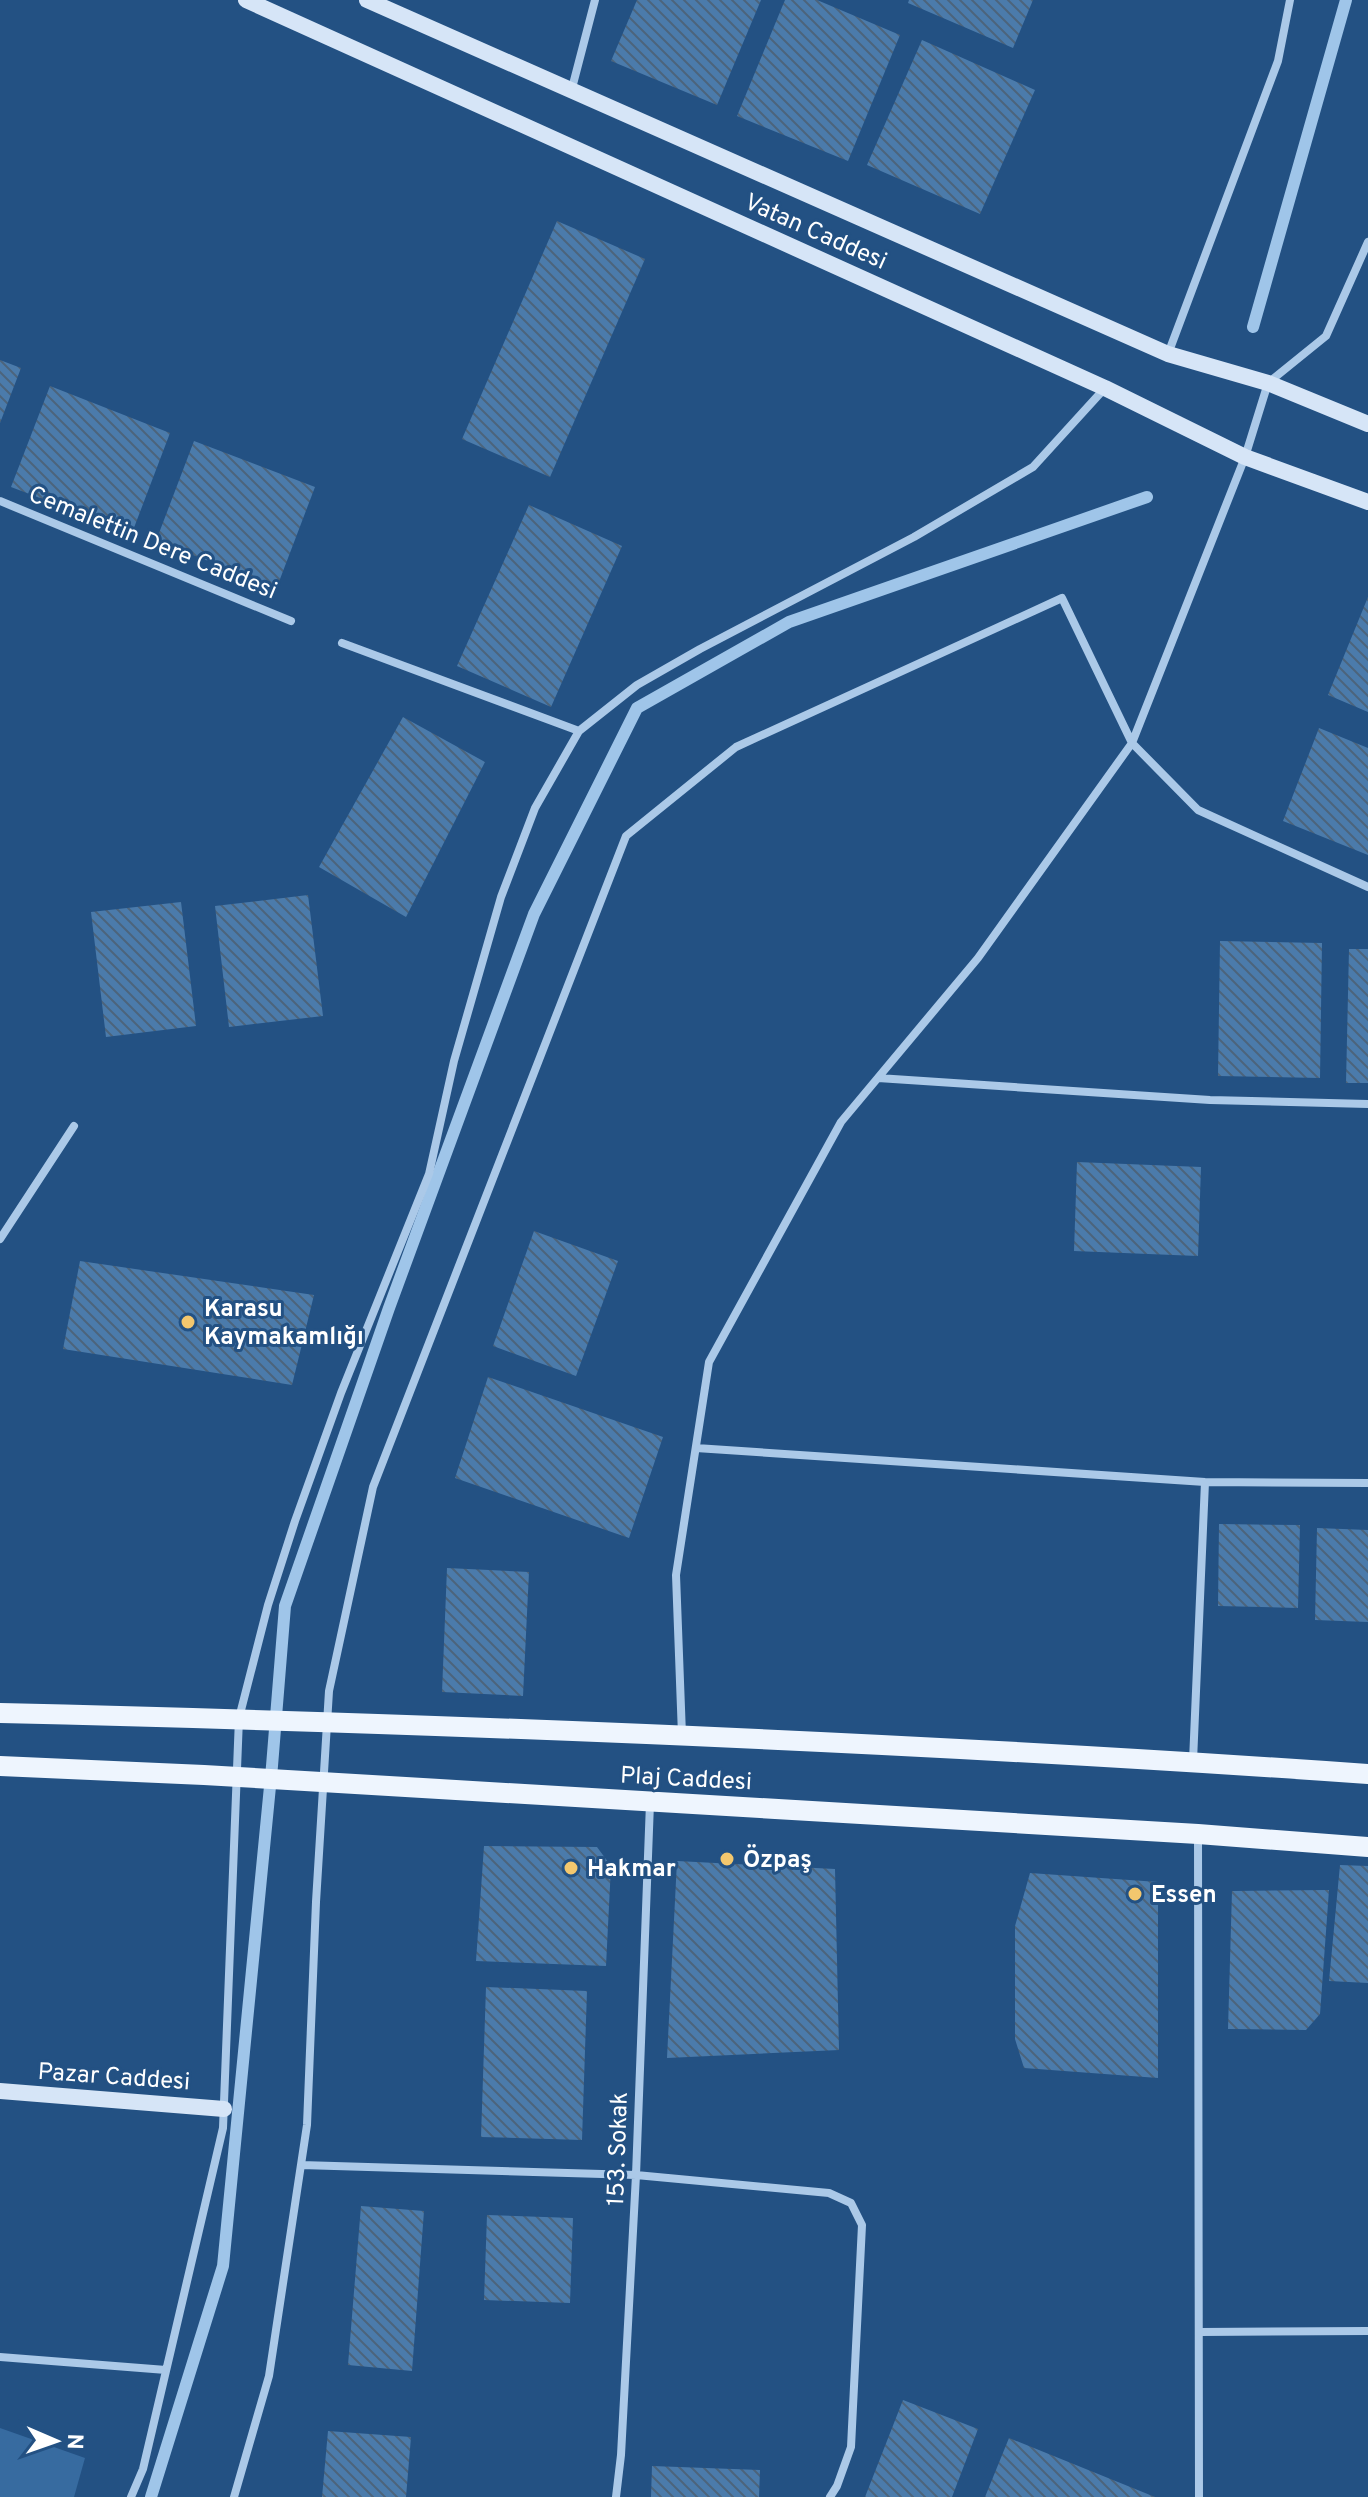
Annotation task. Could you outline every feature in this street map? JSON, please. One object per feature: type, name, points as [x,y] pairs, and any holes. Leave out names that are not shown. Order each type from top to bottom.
[{"type":"main road","name":"Vatan Caddesi","points":[[246,0],[1105,388],[1245,457],[1368,502]]},
{"type":"main road","name":"Vatan Caddesi","points":[[367,0],[1168,354],[1268,383],[1368,424]]},
{"type":"main road","name":"Plaj Caddesi","points":[[0,1713],[239,1718],[682,1735],[1368,1774]]},
{"type":"main road","name":"Plaj Caddesi","points":[[0,1766],[323,1782],[1198,1834],[1368,1847]]},
{"type":"main road","name":"Pazar Caddesi","points":[[0,2091],[224,2109]]},
{"type":"street","points":[[571,92],[595,0]]},
{"type":"street","points":[[1168,354],[1278,61],[1290,0]]},
{"type":"street","points":[[682,1735],[676,1575],[709,1362],[841,1122],[978,958],[1132,743],[1245,457],[1268,383],[1326,336],[1368,242]]},
{"type":"street","points":[[131,2497],[143,2469],[223,2128],[239,1718],[268,1605],[295,1521],[341,1393],[429,1174],[454,1061],[501,897],[535,808],[579,731],[637,685],[914,537],[1033,467],[1105,388]]},
{"type":"street","name":"Cemalettin Dere Caddesi","points":[[0,501],[291,621]]},
{"type":"street","points":[[234,2497],[269,2376],[307,2125],[329,1691],[373,1487],[626,836],[736,747],[1062,598],[1132,743],[1198,810],[1368,887]]},
{"type":"street","points":[[342,643],[579,731]]},
{"type":"street","points":[[878,1078],[1210,1100],[1368,1104]]},
{"type":"street","points":[[0,1239],[74,1126]]},
{"type":"street","points":[[696,1448],[1205,1482],[1368,1483]]},
{"type":"street","points":[[1193,1762],[1205,1482]]},
{"type":"street","name":"153. Sokak","points":[[616,2497],[636,2175],[650,1802]]},
{"type":"street","points":[[1198,1834],[1199,2497]]},
{"type":"street","points":[[301,2165],[636,2175],[829,2193],[851,2203],[862,2225],[851,2447],[830,2497]]},
{"type":"street","points":[[1200,2332],[1368,2331]]},
{"type":"street","points":[[0,2357],[166,2370]]},
{"type":"shaded area","points":[[0,2428],[85,2458],[74,2497],[0,2497]]},
{"type":"building","points":[[637,0],[761,0],[717,105],[611,61]]},
{"type":"building","points":[[785,0],[817,0],[900,35],[848,161],[737,116]]},
{"type":"building","points":[[909,0],[1033,0],[1013,48],[908,3]]},
{"type":"building","points":[[922,40],[1035,90],[980,214],[867,165]]},
{"type":"building","points":[[557,221],[645,259],[550,477],[462,439]]},
{"type":"building","points":[[0,360],[21,368],[0,423]]},
{"type":"building","points":[[50,386],[170,433],[132,533],[11,487]]},
{"type":"building","points":[[194,441],[315,487],[277,587],[156,541]]},
{"type":"building","points":[[529,505],[622,546],[551,707],[457,666]]},
{"type":"building","points":[[1368,597],[1368,712],[1328,695]]},
{"type":"building","points":[[403,717],[485,762],[406,917],[319,867]]},
{"type":"building","points":[[1319,728],[1368,748],[1368,855],[1283,821]]},
{"type":"building","points":[[308,895],[323,1016],[229,1027],[215,906]]},
{"type":"building","points":[[181,902],[196,1026],[106,1037],[91,912]]},
{"type":"building","points":[[1220,941],[1322,943],[1320,1078],[1218,1076]]},
{"type":"building","points":[[1349,949],[1368,949],[1368,1083],[1346,1083]]},
{"type":"building","points":[[1077,1162],[1201,1167],[1198,1256],[1074,1251]]},
{"type":"building","points":[[534,1231],[618,1261],[576,1376],[493,1346]]},
{"type":"building","name":"Karasu Kaymakamlığı","points":[[80,1261],[314,1295],[292,1385],[63,1349]]},
{"type":"building","points":[[488,1377],[663,1437],[629,1538],[455,1478]]},
{"type":"building","points":[[1219,1524],[1300,1525],[1298,1608],[1218,1606]]},
{"type":"building","points":[[1317,1528],[1368,1530],[1368,1622],[1315,1620]]},
{"type":"building","points":[[447,1568],[529,1572],[523,1696],[442,1692]]},
{"type":"building","points":[[484,1846],[597,1847],[611,1866],[606,1966],[476,1961]]},
{"type":"building","points":[[677,1861],[835,1869],[839,2050],[667,2058]]},
{"type":"building","points":[[1340,1865],[1368,1866],[1368,1983],[1329,1981]]},
{"type":"building","points":[[1030,1873],[1158,1882],[1158,2078],[1024,2068],[1015,2039],[1015,1926]]},
{"type":"building","points":[[1329,1890],[1320,2014],[1306,2030],[1228,2029],[1232,1891]]},
{"type":"building","points":[[486,1987],[587,1991],[582,2140],[481,2137]]},
{"type":"building","points":[[361,2206],[424,2211],[412,2371],[348,2365]]},
{"type":"building","points":[[487,2215],[573,2218],[570,2303],[484,2300]]},
{"type":"building","points":[[903,2400],[978,2429],[952,2497],[865,2497]]},
{"type":"building","points":[[328,2431],[411,2437],[406,2497],[322,2497]]},
{"type":"building","points":[[1009,2438],[1155,2497],[985,2497]]},
{"type":"building","points":[[652,2466],[760,2470],[759,2497],[651,2497]]},
{"type":"waterway","points":[[1253,327],[1346,0]]},
{"type":"waterway","points":[[151,2497],[223,2266],[285,1606],[389,1308],[534,914],[637,708],[789,622],[1147,497]]},
{"type":"place","name":"Karasu Kaymakamlığı","points":[[188,1322]]},
{"type":"place","name":"Özpaş","points":[[727,1859]]},
{"type":"place","name":"Hakmar","points":[[571,1868]]},
{"type":"place","name":"Essen","points":[[1135,1894]]}]
